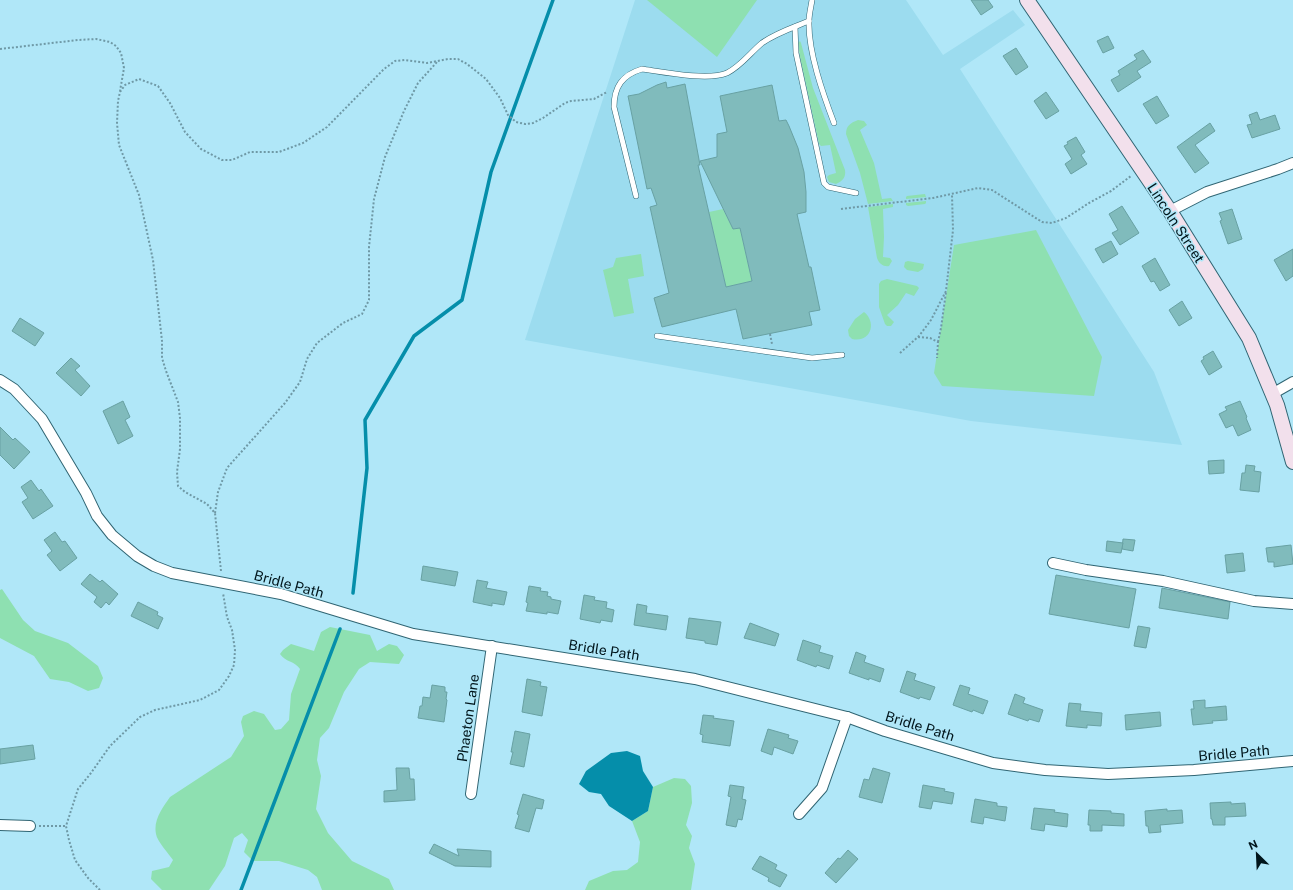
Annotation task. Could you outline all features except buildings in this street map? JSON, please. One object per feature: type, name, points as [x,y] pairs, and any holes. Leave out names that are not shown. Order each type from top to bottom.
[{"type":"main road","name":"Lincoln Street","points":[[1027,0],[1170,211],[1249,338],[1277,405],[1293,462]]},
{"type":"street","points":[[1170,211],[1207,192],[1293,163]]},
{"type":"street","name":"Bridle Path","points":[[0,380],[14,389],[42,420],[86,493],[97,516],[112,535],[137,556],[154,566],[172,573],[281,594],[413,634],[695,679],[847,717],[885,731],[992,763],[1045,770],[1108,774],[1194,770],[1293,761]]},
{"type":"street","points":[[1272,394],[1293,382]]},
{"type":"street","points":[[1053,563],[1086,570],[1163,581],[1254,601],[1293,604]]},
{"type":"street","name":"Phaeton Lane","points":[[471,794],[492,646]]},
{"type":"street","points":[[800,814],[822,788],[847,717]]},
{"type":"street","points":[[0,825],[30,826]]},
{"type":"lane","points":[[812,0],[809,21],[812,48],[822,93],[834,122]]},
{"type":"lane","points":[[636,196],[614,107],[615,93],[626,77],[633,72],[642,69],[700,76],[715,76],[727,73],[739,65],[760,45],[774,35],[809,21]]},
{"type":"lane","points":[[795,27],[796,53],[824,184],[828,187],[856,193]]},
{"type":"lane","points":[[657,336],[812,358],[842,355]]},
{"type":"path","points":[[0,49],[96,39],[110,42],[121,52],[124,68],[118,101],[117,123],[119,145],[139,195],[150,245],[157,291],[162,341],[162,358],[178,402],[180,418],[180,449],[177,472],[178,486],[185,492],[207,504],[215,512]]},
{"type":"path","points":[[120,94],[124,85],[139,79],[158,86],[170,103],[185,132],[196,144],[222,160],[232,160],[250,152],[280,152],[303,143],[327,127],[384,69],[395,61],[405,60],[427,63],[448,59],[458,60],[467,64],[486,79],[500,98],[508,115],[516,122],[525,124],[533,123],[543,118],[565,103],[594,99],[618,88]]},
{"type":"path","points":[[100,890],[88,878],[75,860],[66,826],[78,789],[110,746],[140,717],[155,710],[200,700],[219,690],[229,676],[234,665],[235,650],[232,630],[226,617],[222,582],[215,512],[218,492],[228,468],[285,403],[300,382],[307,359],[317,343],[343,323],[362,314],[369,300],[369,248],[374,199],[385,157],[404,111],[418,83],[438,61]]},
{"type":"path","points":[[841,209],[952,195],[978,188],[992,190],[1042,222],[1052,223],[1066,218],[1110,191],[1141,169]]},
{"type":"path","points":[[937,358],[953,230],[952,195]]},
{"type":"path","points":[[900,354],[931,320],[946,291]]},
{"type":"path","points":[[917,337],[930,338],[938,342]]},
{"type":"path","points":[[30,826],[66,826]]},
{"type":"shaded area","points":[[635,0],[906,0],[943,55],[1013,10],[1025,25],[960,69],[1154,372],[1182,445],[971,421],[525,340]]},
{"type":"shaded area","points":[[627,751],[640,756],[643,771],[653,787],[648,811],[632,821],[609,806],[601,794],[589,792],[579,784],[586,771],[611,753]]},
{"type":"green space","points":[[647,0],[757,0],[717,57]]},
{"type":"green space","points":[[800,41],[813,88],[845,170],[844,178],[836,184],[829,182],[827,177],[836,173],[830,145],[821,146],[819,144],[800,57],[798,43]]},
{"type":"green space","points":[[858,120],[864,121],[867,125],[860,130],[874,163],[882,199],[891,198],[893,201],[868,204],[860,173],[846,134],[849,125]]},
{"type":"green space","points":[[925,194],[926,197],[906,199],[907,196]]},
{"type":"green space","points":[[926,201],[925,204],[906,205],[906,203]]},
{"type":"green space","points":[[893,204],[893,207],[883,209],[883,257],[890,258],[892,261],[889,266],[885,266],[880,263],[877,258],[868,207]]},
{"type":"green space","points":[[723,209],[733,229],[740,228],[752,281],[726,287],[709,212]]},
{"type":"green space","points":[[1036,230],[1102,357],[1094,396],[942,386],[934,373],[954,245]]},
{"type":"green space","points":[[641,254],[644,276],[628,279],[634,313],[614,317],[603,270],[613,267],[616,258]]},
{"type":"green space","points":[[908,261],[924,264],[923,269],[918,272],[907,270],[904,267],[905,262]]},
{"type":"green space","points":[[887,279],[917,286],[919,288],[914,296],[906,293],[898,305],[887,315],[894,322],[891,326],[887,326],[885,324],[879,307],[879,284],[881,281]]},
{"type":"green space","points":[[864,312],[870,321],[870,331],[864,338],[852,339],[849,336],[848,330],[855,319]]},
{"type":"green space","points":[[2,589],[23,620],[35,631],[68,643],[98,666],[103,678],[99,688],[88,691],[69,682],[50,679],[34,656],[0,638],[0,590]]},
{"type":"green space","points":[[330,627],[370,635],[377,651],[389,644],[397,646],[404,655],[399,664],[370,662],[359,669],[344,692],[329,728],[320,738],[317,760],[321,776],[316,809],[328,833],[352,861],[389,879],[394,890],[322,890],[317,877],[308,870],[279,861],[253,861],[244,852],[248,840],[242,833],[234,838],[225,866],[209,890],[162,890],[151,879],[152,871],[169,867],[173,860],[161,844],[155,829],[157,819],[164,805],[170,797],[231,757],[244,736],[241,722],[243,716],[254,711],[264,714],[275,730],[281,729],[289,720],[291,694],[300,669],[280,654],[291,644],[314,651],[321,632]]},
{"type":"green space","points":[[674,778],[685,779],[691,786],[692,803],[686,825],[692,836],[689,848],[695,864],[691,890],[585,890],[589,881],[613,871],[627,870],[638,862],[640,842],[632,821],[648,811],[653,787]]},
{"type":"waterway","points":[[353,593],[367,468],[365,420],[414,336],[462,300],[491,172],[553,0]]},
{"type":"waterway","points":[[241,890],[340,629]]}]
